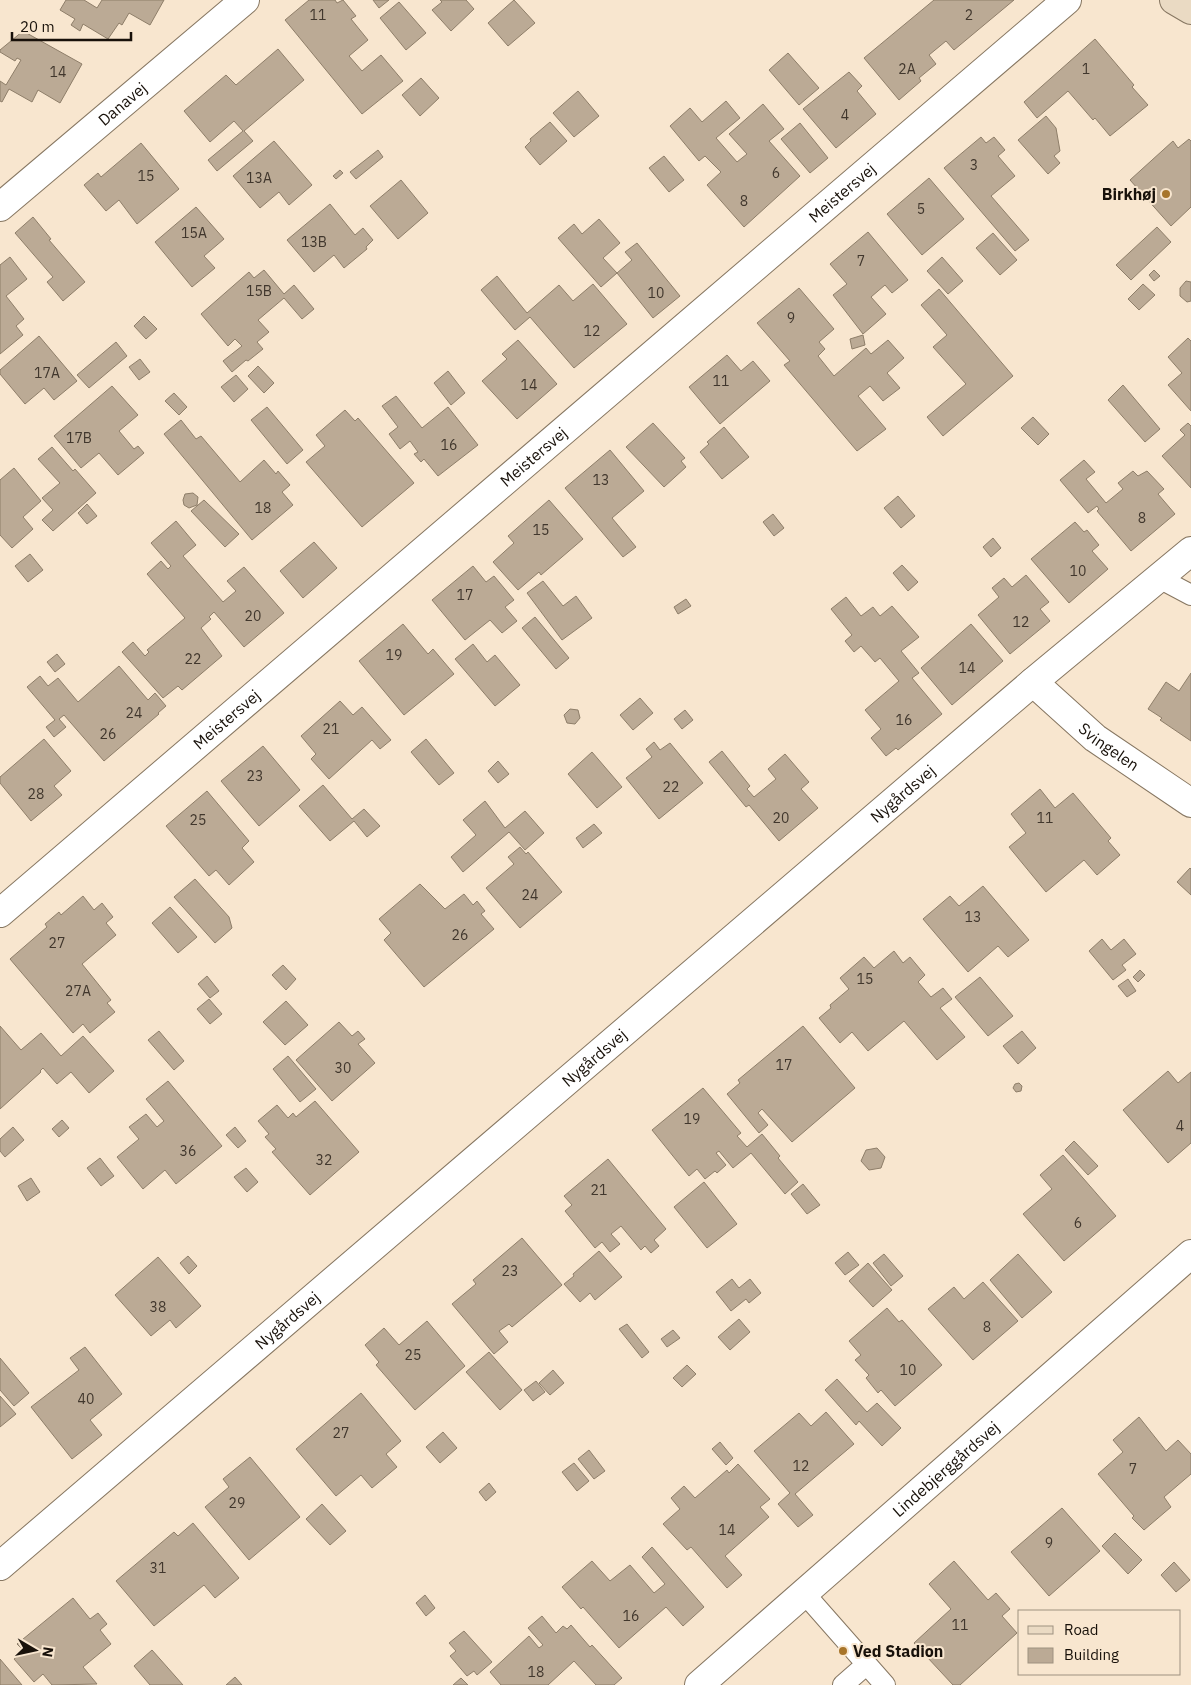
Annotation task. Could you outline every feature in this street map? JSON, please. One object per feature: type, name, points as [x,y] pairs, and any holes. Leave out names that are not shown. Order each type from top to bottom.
[{"type":"street","name":"Danavej","points":[[0,206],[245,0]]},
{"type":"street","name":"Meistersvej","points":[[0,912],[1067,0]]},
{"type":"street","points":[[1174,0],[1191,10]]},
{"type":"street","name":"Nygårdsvej","points":[[0,1566],[1034,682],[1191,551]]},
{"type":"street","name":"Svingelen","points":[[1034,682],[1095,738],[1191,803]]},
{"type":"street","name":"Lindebjerggårdsvej","points":[[699,1685],[1191,1254]]},
{"type":"lane","points":[[1159,578],[1191,595]]},
{"type":"lane","points":[[804,1593],[886,1685]]},
{"type":"lane","points":[[843,1685],[867,1664]]},
{"type":"building","points":[[66,0],[84,0],[97,8],[102,0],[164,0],[150,25],[129,13],[122,25],[119,23],[108,39],[83,24],[80,31],[71,25],[75,19],[60,10]]},
{"type":"building","points":[[309,0],[335,0],[337,3],[343,0],[356,16],[351,19],[368,40],[349,56],[362,71],[381,55],[403,81],[362,114],[285,20]]},
{"type":"building","points":[[373,0],[389,0],[379,8]]},
{"type":"building","points":[[440,0],[466,0],[474,9],[451,31],[432,10],[442,2]]},
{"type":"building","points":[[514,0],[535,23],[508,46],[488,23]]},
{"type":"building","points":[[934,0],[1014,0],[954,50],[946,41],[929,55],[936,64],[919,78],[921,81],[899,100],[864,58]]},
{"type":"building","points":[[399,2],[426,33],[406,50],[380,18]]},
{"type":"building","points":[[23,31],[82,64],[60,103],[38,90],[32,102],[9,89],[2,102],[0,101],[0,81],[6,85],[21,60],[17,58],[15,61],[0,52],[0,50]]},
{"type":"building","points":[[1095,39],[1134,85],[1132,87],[1148,105],[1110,136],[1095,118],[1093,120],[1068,91],[1037,118],[1024,102]]},
{"type":"building","points":[[278,49],[304,80],[244,131],[253,141],[217,171],[208,160],[243,131],[234,121],[210,142],[184,111],[226,75],[236,85]]},
{"type":"building","points":[[788,53],[819,88],[799,105],[769,70]]},
{"type":"building","points":[[849,72],[862,86],[857,91],[876,114],[836,148],[803,109]]},
{"type":"building","points":[[421,78],[439,98],[420,116],[402,95]]},
{"type":"building","points":[[578,91],[599,116],[574,137],[553,113]]},
{"type":"building","points":[[726,101],[740,118],[716,138],[737,162],[747,154],[729,134],[763,104],[784,129],[769,141],[800,176],[744,227],[707,185],[721,172],[705,156],[699,161],[670,126],[690,108],[702,122]]},
{"type":"building","points":[[1046,116],[1056,128],[1060,151],[1054,156],[1060,163],[1048,174],[1018,140]]},
{"type":"building","points":[[550,122],[567,141],[540,165],[525,147],[531,141],[530,139]]},
{"type":"building","points":[[800,123],[828,158],[810,173],[781,139]]},
{"type":"building","points":[[981,137],[986,143],[994,137],[1005,150],[998,156],[1015,176],[991,196],[1029,240],[1015,251],[944,168]]},
{"type":"building","name":"Birkhøj","points":[[1189,139],[1191,141],[1191,207],[1171,226],[1130,180],[1173,141],[1178,148]]},
{"type":"building","points":[[274,141],[312,185],[289,205],[279,192],[260,208],[233,176]]},
{"type":"building","points":[[141,143],[179,189],[137,224],[119,200],[106,211],[84,185],[98,173],[101,177]]},
{"type":"building","points":[[378,150],[383,157],[356,179],[350,172]]},
{"type":"building","points":[[664,156],[684,180],[669,192],[649,168]]},
{"type":"building","points":[[340,170],[343,173],[336,179],[333,176]]},
{"type":"building","points":[[929,178],[964,219],[922,255],[887,214]]},
{"type":"building","points":[[401,180],[428,213],[398,239],[370,206]]},
{"type":"building","points":[[330,204],[355,235],[363,228],[373,240],[366,247],[367,249],[344,268],[334,255],[314,272],[287,240]]},
{"type":"building","points":[[196,207],[224,239],[204,256],[215,268],[192,287],[155,242]]},
{"type":"building","points":[[33,217],[51,239],[49,240],[85,282],[63,301],[47,282],[53,277],[15,233]]},
{"type":"building","points":[[599,219],[620,243],[603,258],[617,273],[601,287],[558,238],[574,224],[582,234]]},
{"type":"building","points":[[1157,227],[1171,242],[1131,280],[1116,265]]},
{"type":"building","points":[[868,232],[908,280],[892,293],[885,285],[871,297],[886,314],[863,334],[833,295],[847,284],[830,264]]},
{"type":"building","points":[[993,233],[1017,260],[1000,275],[976,248]]},
{"type":"building","points":[[637,243],[680,296],[653,318],[617,273],[632,260],[625,252]]},
{"type":"building","points":[[10,257],[27,279],[6,296],[24,319],[16,326],[23,335],[0,354],[0,265]]},
{"type":"building","points":[[942,257],[963,281],[948,294],[927,271]]},
{"type":"building","points":[[264,270],[284,294],[294,285],[314,309],[302,319],[284,298],[258,320],[269,332],[257,342],[263,349],[232,372],[223,361],[242,346],[235,339],[228,346],[201,314],[249,272],[254,278]]},
{"type":"building","points":[[1154,270],[1160,276],[1154,281],[1149,275]]},
{"type":"building","points":[[497,276],[527,313],[559,285],[573,301],[593,284],[627,324],[574,368],[530,317],[515,330],[481,290]]},
{"type":"building","points":[[1186,281],[1191,282],[1191,301],[1187,302],[1180,296],[1180,288]]},
{"type":"building","points":[[1143,284],[1155,295],[1139,310],[1128,299]]},
{"type":"building","points":[[799,288],[834,329],[819,342],[825,349],[818,356],[834,376],[866,348],[871,354],[888,340],[904,358],[887,373],[900,388],[883,401],[870,386],[858,396],[886,429],[857,451],[784,365],[790,361],[757,323]]},
{"type":"building","points":[[939,289],[1013,376],[943,436],[927,417],[966,384],[933,347],[947,335],[921,305]]},
{"type":"building","points":[[144,316],[157,329],[146,339],[134,326]]},
{"type":"building","points":[[863,335],[865,345],[852,349],[850,339]]},
{"type":"building","points":[[39,336],[77,381],[54,400],[44,388],[25,404],[0,374],[0,370]]},
{"type":"building","points":[[1188,338],[1191,341],[1191,411],[1168,385],[1182,373],[1168,357]]},
{"type":"building","points":[[518,340],[557,384],[517,419],[482,381],[507,359],[502,354]]},
{"type":"building","points":[[116,342],[127,356],[89,388],[77,375]]},
{"type":"building","points":[[727,355],[741,371],[753,361],[770,381],[720,424],[689,387]]},
{"type":"building","points":[[140,359],[150,372],[139,380],[129,367]]},
{"type":"building","points":[[258,366],[274,383],[264,393],[248,376]]},
{"type":"building","points":[[448,371],[465,393],[451,405],[434,383]]},
{"type":"building","points":[[236,375],[248,389],[234,402],[221,387]]},
{"type":"building","points":[[1123,385],[1160,429],[1145,442],[1108,400]]},
{"type":"building","points":[[112,386],[138,415],[119,431],[134,449],[138,446],[144,453],[118,475],[99,453],[81,468],[54,436]]},
{"type":"building","points":[[174,393],[187,407],[179,415],[165,401]]},
{"type":"building","points":[[396,396],[422,428],[448,407],[478,445],[438,476],[424,459],[421,462],[414,454],[418,452],[410,441],[400,449],[389,434],[398,427],[382,406]]},
{"type":"building","points":[[267,407],[303,450],[287,464],[251,420]]},
{"type":"building","points":[[345,410],[355,421],[358,418],[414,483],[362,527],[306,462],[325,446],[316,435]]},
{"type":"building","points":[[1033,417],[1049,434],[1038,445],[1021,428]]},
{"type":"building","points":[[181,420],[196,439],[201,436],[240,482],[264,460],[276,474],[278,471],[290,485],[282,492],[293,505],[252,540],[164,434]]},
{"type":"building","points":[[653,423],[685,458],[681,461],[686,467],[664,487],[626,447]]},
{"type":"building","points":[[1188,423],[1191,426],[1191,488],[1162,456],[1185,435],[1180,430]]},
{"type":"building","points":[[724,427],[749,457],[722,479],[700,452],[709,444],[707,442]]},
{"type":"building","points":[[52,447],[96,493],[53,531],[42,520],[53,510],[42,498],[60,483],[38,459]]},
{"type":"building","points":[[610,450],[644,491],[612,518],[636,547],[623,557],[565,488]]},
{"type":"building","points":[[1084,460],[1095,472],[1086,479],[1106,503],[1123,489],[1118,483],[1133,471],[1138,476],[1147,471],[1164,489],[1158,494],[1175,514],[1131,551],[1097,511],[1099,509],[1097,506],[1088,513],[1060,480]]},
{"type":"building","points":[[14,468],[41,501],[23,517],[33,529],[12,548],[0,535],[0,480]]},
{"type":"building","points":[[193,493],[198,497],[197,505],[189,508],[184,505],[183,500],[185,494]]},
{"type":"building","points":[[898,496],[915,516],[901,528],[884,508]]},
{"type":"building","points":[[204,500],[239,534],[225,547],[191,511]]},
{"type":"building","points":[[549,500],[583,539],[541,575],[539,572],[518,590],[493,562],[514,543],[508,536]]},
{"type":"building","points":[[87,504],[97,516],[87,524],[78,513]]},
{"type":"building","points":[[773,514],[784,528],[774,536],[763,522]]},
{"type":"building","points":[[176,521],[196,545],[183,556],[223,602],[236,591],[227,581],[244,567],[284,613],[244,647],[214,612],[209,617],[211,619],[201,628],[222,656],[182,690],[178,686],[163,698],[122,652],[133,642],[145,656],[149,652],[147,650],[185,618],[147,574],[161,561],[168,569],[171,566],[151,543]]},
{"type":"building","points":[[1075,522],[1084,532],[1087,530],[1099,545],[1092,551],[1108,569],[1069,603],[1031,559]]},
{"type":"building","points":[[993,538],[1001,548],[991,557],[983,547]]},
{"type":"building","points":[[314,542],[337,568],[303,598],[280,571]]},
{"type":"building","points":[[30,554],[43,570],[28,582],[15,566]]},
{"type":"building","points":[[902,565],[918,582],[908,591],[893,573]]},
{"type":"building","points":[[473,566],[486,582],[494,576],[514,600],[505,607],[517,621],[502,633],[490,620],[465,640],[432,600]]},
{"type":"building","points":[[1026,575],[1049,602],[1040,609],[1050,621],[1010,654],[978,615],[999,597],[992,588],[1004,578],[1012,587]]},
{"type":"building","points":[[543,581],[563,606],[576,596],[592,618],[562,640],[527,593]]},
{"type":"building","points":[[846,597],[861,616],[873,607],[880,616],[892,606],[919,637],[901,651],[919,673],[912,678],[942,714],[898,750],[896,748],[886,756],[871,738],[881,729],[865,710],[899,681],[880,658],[875,662],[861,646],[854,652],[845,641],[852,635],[831,609]]},
{"type":"building","points":[[686,599],[691,606],[678,614],[674,607]]},
{"type":"building","points":[[535,617],[569,658],[556,669],[522,628]]},
{"type":"building","points":[[403,624],[428,654],[433,649],[454,674],[404,715],[359,661]]},
{"type":"building","points":[[971,624],[1003,661],[952,705],[921,668]]},
{"type":"building","points":[[473,644],[487,662],[495,655],[520,685],[495,706],[455,659]]},
{"type":"building","points":[[57,654],[65,664],[55,672],[47,662]]},
{"type":"building","points":[[119,666],[148,700],[155,693],[166,706],[159,714],[104,761],[64,715],[59,719],[66,727],[54,737],[46,727],[55,720],[27,687],[40,676],[48,686],[58,678],[78,702]]},
{"type":"building","points":[[1191,673],[1191,741],[1160,720],[1162,718],[1148,709],[1166,682],[1179,691]]},
{"type":"building","points":[[640,698],[653,713],[633,730],[620,715]]},
{"type":"building","points":[[340,701],[353,715],[362,707],[391,740],[380,749],[372,740],[329,779],[311,759],[316,754],[301,736]]},
{"type":"building","points":[[570,709],[578,710],[580,718],[575,724],[567,723],[564,715]]},
{"type":"building","points":[[685,710],[693,720],[682,729],[674,719]]},
{"type":"building","points":[[44,739],[71,771],[54,786],[62,795],[31,821],[0,783],[0,777]]},
{"type":"building","points":[[426,739],[454,773],[439,785],[411,752]]},
{"type":"building","points":[[654,742],[660,750],[670,743],[703,783],[659,819],[626,778],[652,757],[646,749]]},
{"type":"building","points":[[263,746],[300,790],[259,826],[221,781]]},
{"type":"building","points":[[722,751],[750,786],[747,789],[754,797],[776,779],[768,769],[785,754],[809,782],[801,789],[818,808],[779,841],[749,805],[746,807],[709,762]]},
{"type":"building","points":[[592,752],[622,787],[597,808],[568,774]]},
{"type":"building","points":[[498,761],[509,774],[498,783],[488,771]]},
{"type":"building","points":[[323,785],[352,819],[364,809],[380,826],[367,837],[354,821],[330,841],[299,806]]},
{"type":"building","points":[[1040,789],[1055,808],[1073,793],[1111,838],[1108,841],[1120,855],[1097,875],[1084,860],[1046,892],[1009,847],[1026,833],[1011,814]]},
{"type":"building","points":[[207,791],[249,841],[242,848],[254,862],[229,885],[216,870],[209,876],[166,826]]},
{"type":"building","points":[[485,801],[505,828],[525,811],[544,833],[525,850],[509,832],[463,872],[451,857],[476,835],[463,820]]},
{"type":"building","points":[[594,824],[602,833],[583,848],[576,838]]},
{"type":"building","points":[[520,847],[526,854],[528,852],[562,892],[520,928],[486,888],[514,864],[508,857]]},
{"type":"building","points":[[1191,869],[1191,895],[1177,882]]},
{"type":"building","points":[[195,879],[229,917],[232,928],[215,943],[174,897]]},
{"type":"building","points":[[420,884],[445,909],[464,894],[473,905],[477,901],[485,911],[481,914],[494,929],[424,987],[384,940],[391,933],[379,919]]},
{"type":"building","points":[[983,886],[1029,940],[1008,957],[998,946],[968,972],[923,919],[950,896],[959,906]]},
{"type":"building","points":[[83,896],[94,910],[102,903],[113,917],[106,923],[116,935],[82,964],[111,1000],[107,1003],[115,1012],[90,1033],[83,1024],[73,1033],[10,959],[47,927],[45,924],[59,912],[61,915]]},
{"type":"building","points":[[170,907],[197,937],[178,953],[152,923]]},
{"type":"building","points":[[1102,939],[1111,950],[1124,939],[1136,954],[1122,965],[1126,970],[1113,980],[1089,951]]},
{"type":"building","points":[[894,951],[903,963],[910,957],[925,975],[918,982],[931,997],[943,988],[952,999],[940,1008],[965,1037],[937,1060],[904,1021],[868,1051],[852,1032],[840,1043],[819,1018],[831,1008],[830,1005],[849,989],[840,978],[864,957],[874,968]]},
{"type":"building","points":[[283,965],[296,979],[286,990],[272,975]]},
{"type":"building","points":[[1140,970],[1145,975],[1138,982],[1133,977]]},
{"type":"building","points":[[207,976],[219,991],[210,998],[198,984]]},
{"type":"building","points":[[980,977],[1013,1016],[988,1036],[955,997]]},
{"type":"building","points":[[1128,979],[1136,991],[1127,997],[1118,986]]},
{"type":"building","points":[[209,999],[222,1014],[210,1024],[197,1009]]},
{"type":"building","points":[[286,1001],[308,1025],[285,1045],[263,1022]]},
{"type":"building","points":[[339,1022],[352,1036],[358,1031],[365,1039],[358,1044],[375,1063],[332,1101],[296,1060]]},
{"type":"building","points":[[0,1026],[21,1050],[41,1033],[61,1056],[83,1036],[114,1071],[89,1093],[71,1072],[57,1084],[43,1068],[41,1072],[0,1109]]},
{"type":"building","points":[[803,1026],[855,1088],[792,1142],[762,1109],[758,1113],[768,1125],[759,1133],[727,1094],[740,1083],[738,1080]]},
{"type":"building","points":[[159,1031],[184,1061],[174,1070],[148,1040]]},
{"type":"building","points":[[1022,1031],[1036,1048],[1018,1064],[1003,1046]]},
{"type":"building","points":[[288,1056],[316,1089],[300,1102],[273,1069]]},
{"type":"building","points":[[1168,1071],[1178,1083],[1191,1072],[1191,1143],[1168,1163],[1123,1110]]},
{"type":"building","points":[[168,1081],[222,1146],[176,1184],[165,1170],[143,1189],[117,1157],[139,1139],[129,1127],[146,1114],[157,1127],[164,1121],[146,1099]]},
{"type":"building","points":[[1019,1083],[1022,1086],[1021,1091],[1016,1092],[1013,1088],[1015,1084]]},
{"type":"building","points":[[703,1088],[741,1133],[737,1136],[747,1147],[762,1134],[780,1156],[778,1158],[798,1182],[785,1194],[751,1153],[733,1168],[719,1151],[716,1153],[726,1165],[717,1173],[715,1171],[705,1179],[697,1169],[689,1176],[652,1130]]},
{"type":"building","points":[[315,1101],[359,1152],[310,1195],[272,1152],[276,1149],[265,1137],[269,1134],[258,1121],[277,1105],[288,1118],[293,1113],[296,1117]]},
{"type":"building","points":[[62,1120],[69,1128],[59,1137],[52,1129]]},
{"type":"building","points":[[13,1127],[24,1140],[5,1157],[0,1151],[0,1139]]},
{"type":"building","points":[[235,1127],[246,1141],[238,1148],[226,1135]]},
{"type":"building","points":[[1074,1141],[1098,1166],[1088,1175],[1065,1150]]},
{"type":"building","points":[[877,1148],[885,1157],[881,1168],[869,1170],[861,1161],[866,1150]]},
{"type":"building","points":[[1063,1155],[1116,1216],[1064,1261],[1023,1214],[1052,1189],[1040,1175]]},
{"type":"building","points":[[100,1158],[114,1176],[101,1186],[87,1168]]},
{"type":"building","points":[[608,1159],[666,1229],[654,1240],[659,1246],[651,1253],[645,1246],[641,1250],[621,1226],[611,1234],[620,1244],[610,1252],[602,1242],[595,1248],[565,1211],[572,1205],[564,1196]]},
{"type":"building","points":[[246,1168],[258,1182],[247,1192],[234,1177]]},
{"type":"building","points":[[31,1178],[40,1192],[27,1201],[18,1186]]},
{"type":"building","points":[[704,1182],[737,1224],[707,1248],[674,1207]]},
{"type":"building","points":[[803,1184],[820,1205],[807,1214],[791,1194]]},
{"type":"building","points":[[522,1238],[562,1285],[512,1327],[509,1324],[499,1331],[508,1342],[494,1354],[452,1304],[476,1284],[473,1280]]},
{"type":"building","points":[[599,1251],[622,1277],[595,1300],[590,1293],[580,1302],[564,1284]]},
{"type":"building","points":[[848,1252],[859,1265],[845,1275],[835,1263]]},
{"type":"building","points":[[884,1254],[903,1276],[891,1286],[873,1263]]},
{"type":"building","points":[[1018,1254],[1052,1292],[1022,1318],[990,1280]]},
{"type":"building","points":[[188,1256],[197,1266],[189,1274],[180,1263]]},
{"type":"building","points":[[158,1257],[201,1306],[176,1328],[170,1320],[151,1336],[115,1295]]},
{"type":"building","points":[[868,1263],[892,1290],[873,1307],[849,1281]]},
{"type":"building","points":[[732,1279],[739,1288],[750,1279],[761,1293],[749,1303],[746,1299],[731,1311],[716,1292]]},
{"type":"building","points":[[983,1282],[1018,1321],[973,1360],[928,1309],[954,1287],[964,1299]]},
{"type":"building","points":[[887,1308],[899,1322],[902,1320],[942,1365],[895,1406],[881,1390],[878,1393],[866,1378],[869,1375],[855,1360],[861,1355],[849,1341]]},
{"type":"building","points":[[739,1319],[750,1332],[730,1350],[718,1337]]},
{"type":"building","points":[[427,1321],[465,1366],[415,1410],[376,1365],[379,1362],[365,1345],[384,1328],[399,1345]]},
{"type":"building","points":[[627,1324],[649,1352],[642,1358],[619,1329]]},
{"type":"building","points":[[673,1330],[680,1338],[667,1347],[661,1339]]},
{"type":"building","points":[[85,1347],[122,1394],[90,1420],[102,1435],[72,1459],[31,1407],[79,1370],[70,1358]]},
{"type":"building","points":[[489,1352],[522,1390],[500,1410],[466,1372]]},
{"type":"building","points":[[0,1358],[29,1393],[14,1406],[0,1390]]},
{"type":"building","points":[[687,1365],[696,1374],[682,1387],[673,1378]]},
{"type":"building","points":[[553,1370],[564,1383],[550,1395],[539,1383]]},
{"type":"building","points":[[837,1379],[867,1412],[877,1403],[901,1428],[882,1446],[859,1421],[856,1425],[825,1390]]},
{"type":"building","points":[[536,1381],[545,1392],[533,1401],[524,1390]]},
{"type":"building","points":[[361,1393],[401,1441],[386,1454],[397,1467],[372,1488],[361,1475],[336,1496],[296,1449]]},
{"type":"building","points":[[0,1396],[16,1414],[0,1427]]},
{"type":"building","points":[[826,1412],[854,1444],[795,1494],[813,1515],[798,1527],[778,1504],[790,1493],[754,1451],[799,1413],[811,1426]]},
{"type":"building","points":[[1139,1417],[1166,1451],[1178,1440],[1191,1454],[1191,1474],[1164,1497],[1171,1507],[1144,1530],[1132,1518],[1134,1516],[1098,1474],[1123,1452],[1113,1440]]},
{"type":"building","points":[[443,1432],[457,1448],[440,1463],[426,1447]]},
{"type":"building","points":[[720,1442],[733,1458],[726,1465],[712,1449]]},
{"type":"building","points":[[589,1450],[605,1471],[594,1479],[578,1459]]},
{"type":"building","points":[[250,1457],[300,1517],[249,1560],[205,1507],[229,1487],[223,1479]]},
{"type":"building","points":[[574,1463],[589,1481],[577,1491],[562,1472]]},
{"type":"building","points":[[738,1464],[770,1499],[760,1507],[769,1517],[725,1556],[742,1575],[727,1588],[691,1547],[687,1550],[663,1524],[680,1509],[671,1498],[684,1486],[695,1498],[727,1470],[729,1473]]},
{"type":"building","points":[[489,1483],[496,1492],[486,1501],[479,1492]]},
{"type":"building","points":[[322,1504],[346,1531],[330,1545],[306,1519]]},
{"type":"building","points":[[1062,1508],[1100,1551],[1049,1596],[1011,1552]]},
{"type":"building","points":[[193,1523],[239,1578],[215,1598],[204,1585],[154,1626],[116,1581],[174,1532],[178,1536]]},
{"type":"building","points":[[1115,1533],[1142,1560],[1128,1574],[1102,1546]]},
{"type":"building","points":[[652,1547],[704,1607],[683,1626],[666,1607],[619,1648],[583,1607],[581,1609],[562,1587],[592,1561],[610,1581],[630,1565],[654,1593],[665,1584],[642,1557]]},
{"type":"building","points":[[954,1561],[988,1600],[996,1593],[1010,1609],[1002,1616],[1017,1633],[960,1685],[953,1685],[914,1643],[951,1609],[929,1584]]},
{"type":"building","points":[[1174,1562],[1190,1580],[1176,1592],[1161,1575]]},
{"type":"building","points":[[425,1595],[435,1608],[426,1616],[416,1603]]},
{"type":"building","points":[[73,1598],[90,1619],[98,1613],[107,1624],[100,1630],[111,1644],[83,1667],[97,1684],[52,1685],[43,1674],[34,1682],[14,1659],[24,1651],[17,1644]]},
{"type":"building","points":[[542,1616],[556,1633],[563,1626],[567,1629],[571,1625],[590,1647],[592,1645],[622,1678],[614,1685],[596,1685],[574,1661],[548,1685],[501,1685],[490,1672],[529,1636],[539,1648],[543,1645],[528,1628]]},
{"type":"building","points":[[464,1631],[492,1662],[477,1675],[474,1671],[467,1676],[450,1656],[456,1651],[449,1643]]},
{"type":"building","points":[[152,1650],[183,1685],[150,1685],[134,1666]]},
{"type":"building","points":[[0,1659],[22,1685],[0,1685]]},
{"type":"building","points":[[235,1677],[242,1685],[226,1685]]},
{"type":"building","points":[[461,1678],[468,1685],[453,1685]]},
{"type":"place","name":"Birkhøj","points":[[1166,194]]},
{"type":"place","name":"Ved Stadion","points":[[843,1651]]}]
